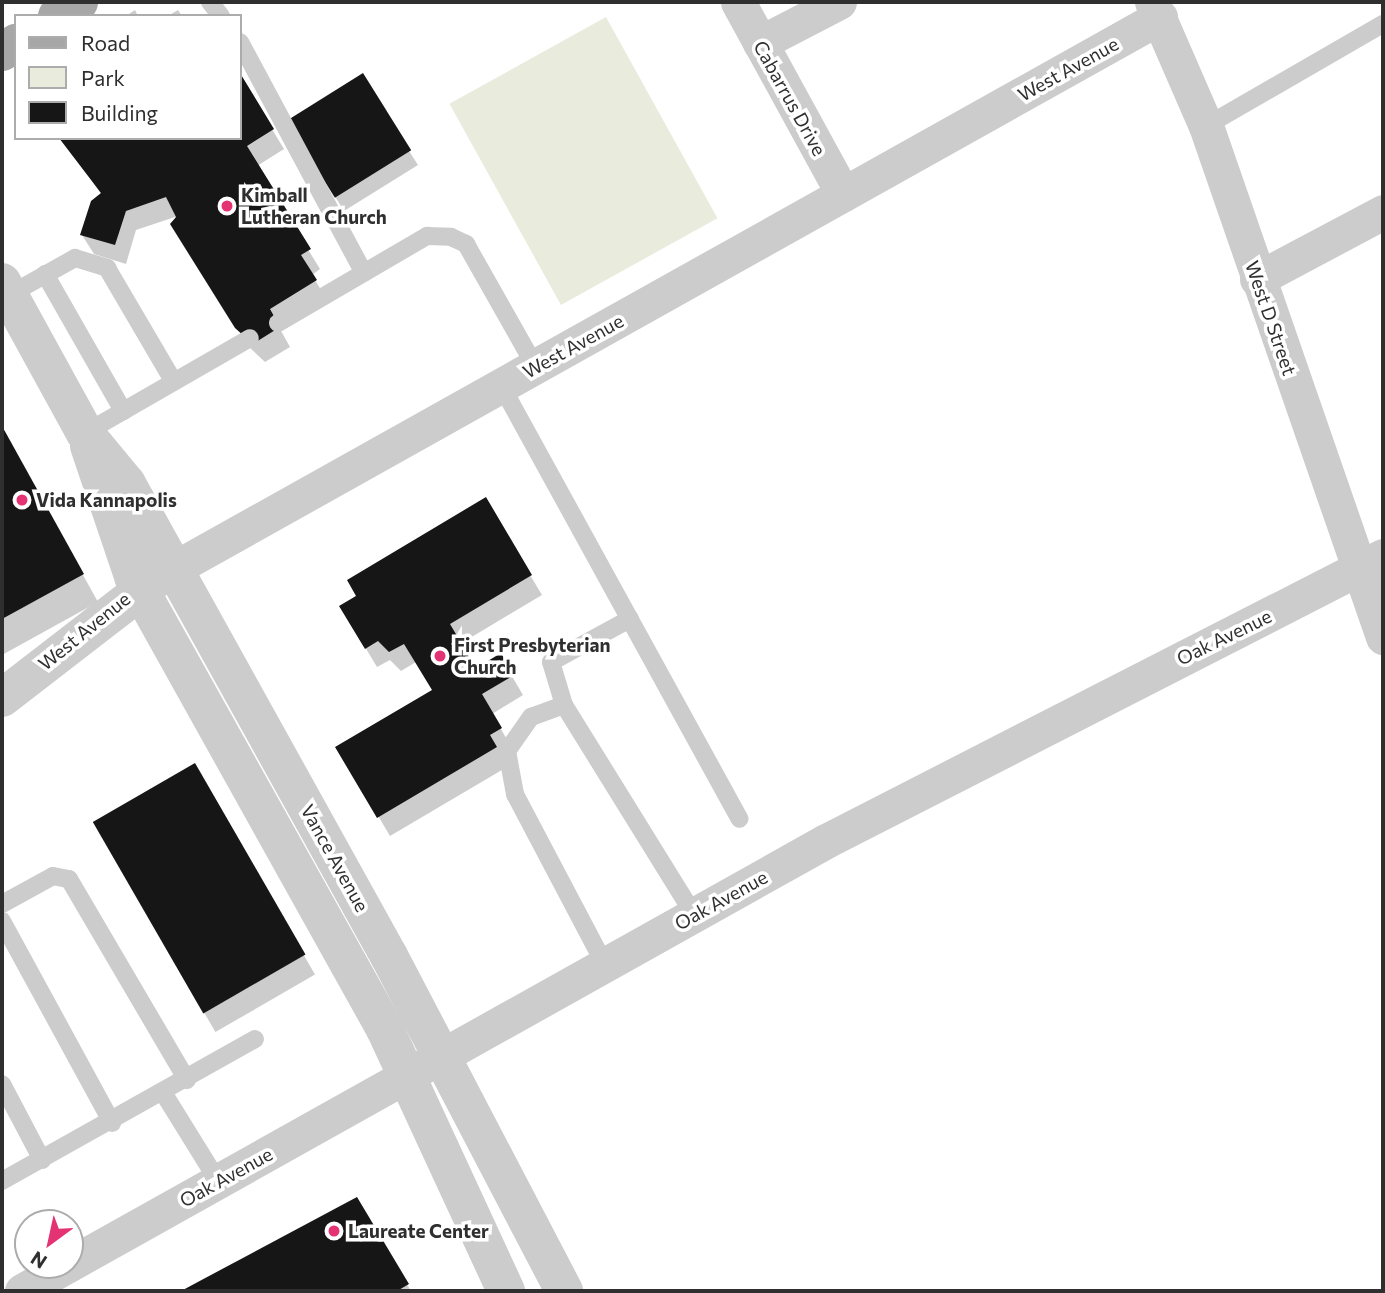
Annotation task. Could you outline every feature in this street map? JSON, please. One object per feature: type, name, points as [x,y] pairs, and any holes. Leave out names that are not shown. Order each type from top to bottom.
[{"type":"main road","points":[[60,14],[79,2]]},
{"type":"street","name":"Cabarrus Drive","points":[[738,2],[843,194]]},
{"type":"street","points":[[760,43],[839,2]]},
{"type":"street","name":"West D Street","points":[[1156,9],[1206,126],[1257,279],[1371,563],[1383,637]]},
{"type":"street","name":"West Avenue","points":[[2,698],[138,588],[843,194],[1156,9]]},
{"type":"street","points":[[1257,279],[1383,212]]},
{"type":"street","name":"Vance Avenue","points":[[5,288],[87,435],[127,484],[441,1057],[564,1291]]},
{"type":"street","name":"Vance Avenue","points":[[87,435],[138,588],[409,1075],[506,1291]]},
{"type":"street","name":"Oak Avenue","points":[[84,1257],[694,915],[1024,737],[1371,563]]},
{"type":"street","name":"Oak Avenue","points":[[22,1291],[44,1279]]},
{"type":"lane","points":[[1206,126],[1383,23]]},
{"type":"lane","points":[[242,46],[364,273]]},
{"type":"lane","points":[[278,323],[427,236],[466,244],[535,366]]},
{"type":"lane","points":[[5,288],[45,274],[75,258],[107,268],[174,382]]},
{"type":"lane","points":[[45,274],[123,411]]},
{"type":"lane","points":[[87,435],[123,411],[250,338]]},
{"type":"lane","points":[[502,385],[740,819]]},
{"type":"lane","points":[[630,619],[551,662],[564,705],[694,915]]},
{"type":"lane","points":[[564,705],[530,717],[508,751],[515,794],[605,965]]},
{"type":"lane","points":[[2,904],[53,876],[69,879],[187,1080]]},
{"type":"lane","points":[[2,921],[112,1124]]},
{"type":"lane","points":[[2,1181],[112,1124],[255,1039]]},
{"type":"lane","points":[[2,1084],[42,1160]]},
{"type":"lane","points":[[164,1094],[218,1181]]},
{"type":"green space","points":[[606,17],[718,218],[561,305],[449,104]]},
{"type":"building","points":[[363,73],[411,150],[335,198],[287,121]]},
{"type":"building","name":"Kimball Lutheran Church","points":[[242,76],[274,129],[247,146],[311,249],[301,255],[317,280],[270,309],[280,327],[253,344],[235,328],[170,224],[176,217],[166,197],[126,211],[115,245],[80,235],[91,201],[101,193],[61,140],[242,140]]},
{"type":"building","name":"Vida Kannapolis","points":[[2,426],[84,574],[2,619]]},
{"type":"building","name":"First Presbyterian Church","points":[[486,497],[532,575],[450,624],[470,658],[457,666],[463,676],[501,653],[514,675],[482,694],[502,728],[490,735],[497,747],[377,818],[335,747],[432,690],[404,644],[389,652],[378,641],[365,649],[339,606],[356,596],[347,580]]},
{"type":"building","points":[[195,763],[306,954],[203,1013],[93,822]]},
{"type":"building","name":"Laureate Center","points":[[357,1197],[409,1284],[397,1291],[181,1291]]},
{"type":"place","name":"Kimball Lutheran Church","points":[[227,206]]},
{"type":"place","name":"Vida Kannapolis","points":[[22,500]]},
{"type":"place","name":"First Presbyterian Church","points":[[440,656]]},
{"type":"place","name":"Laureate Center","points":[[334,1231]]}]
